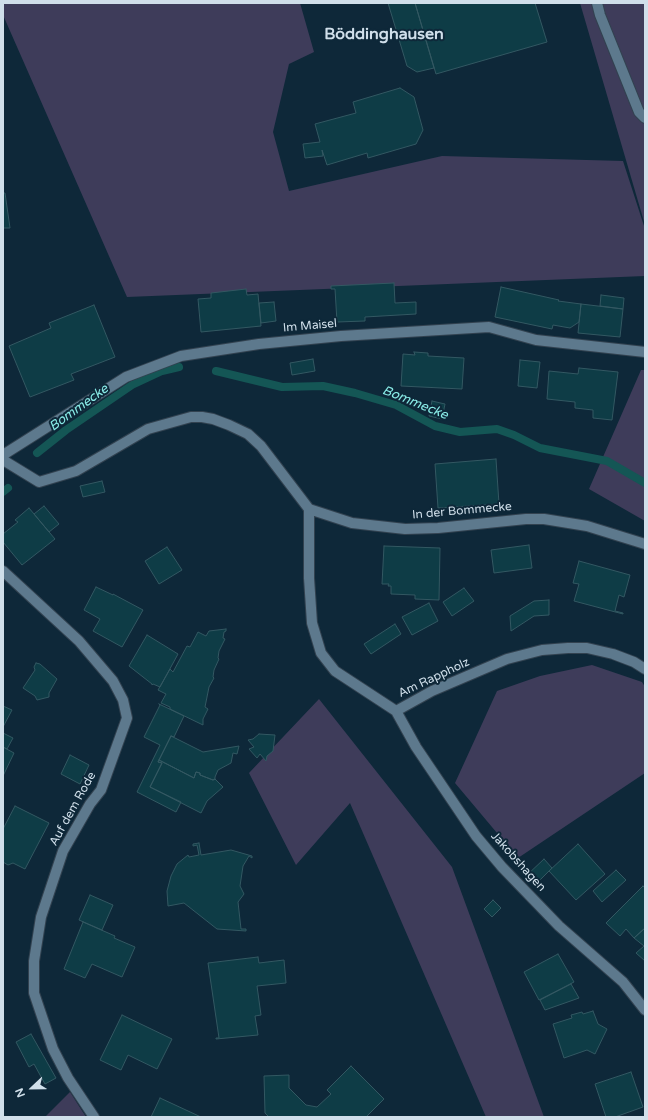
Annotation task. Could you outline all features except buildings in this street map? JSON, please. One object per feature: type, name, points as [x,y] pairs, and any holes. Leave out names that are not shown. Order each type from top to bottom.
[{"type":"street","points":[[597,3],[600,15],[639,112],[645,118]]},
{"type":"street","name":"Im Maisel","points":[[3,455],[126,377],[181,356],[260,344],[342,336],[489,327],[536,340],[645,352]]},
{"type":"street","points":[[3,460],[39,482],[76,471],[148,429],[191,417],[202,417],[229,425],[248,434],[261,446],[309,508]]},
{"type":"street","name":"In der Bommecke","points":[[309,508],[352,523],[405,529],[438,528],[526,519],[544,519],[587,526],[645,544]]},
{"type":"street","name":"Am Rappholz","points":[[309,508],[310,601],[312,624],[321,653],[335,671],[396,711],[432,691],[507,659],[542,650],[587,648],[620,656],[634,662],[645,670]]},
{"type":"street","name":"Auf dem Rode","points":[[3,571],[79,641],[113,680],[123,700],[127,718],[100,790],[90,804],[63,851],[41,916],[34,961],[34,993],[53,1049],[68,1078],[94,1117]]},
{"type":"street","name":"Jakobshagen","points":[[396,711],[416,747],[476,836],[502,867],[559,926],[623,982],[645,1010]]},
{"type":"shaded area","points":[[3,3],[300,3],[314,52],[289,64],[273,132],[289,191],[442,156],[623,161],[645,229],[645,276],[127,297],[3,15]]},
{"type":"shaded area","points":[[580,3],[645,3],[645,225]]},
{"type":"shaded area","points":[[641,370],[645,370],[645,521],[589,489]]},
{"type":"shaded area","points":[[592,665],[642,682],[645,687],[645,773],[518,858],[455,783],[497,691],[540,676]]},
{"type":"shaded area","points":[[319,699],[452,867],[544,1117],[486,1117],[350,803],[296,865],[249,773]]},
{"type":"shaded area","points":[[70,1092],[86,1117],[45,1117]]},
{"type":"waterway","name":"Bommecke","points":[[37,453],[66,430],[132,385],[162,371],[179,367]]},
{"type":"waterway","name":"Bommecke","points":[[216,371],[282,387],[323,386],[355,393],[396,405],[435,426],[460,432],[497,429],[514,435],[540,448],[607,461],[645,483]]},
{"type":"waterway","name":"Bommecke","points":[[3,492],[8,488]]},
{"type":"district","name":"Böddinghausen","points":[[384,35]]}]
